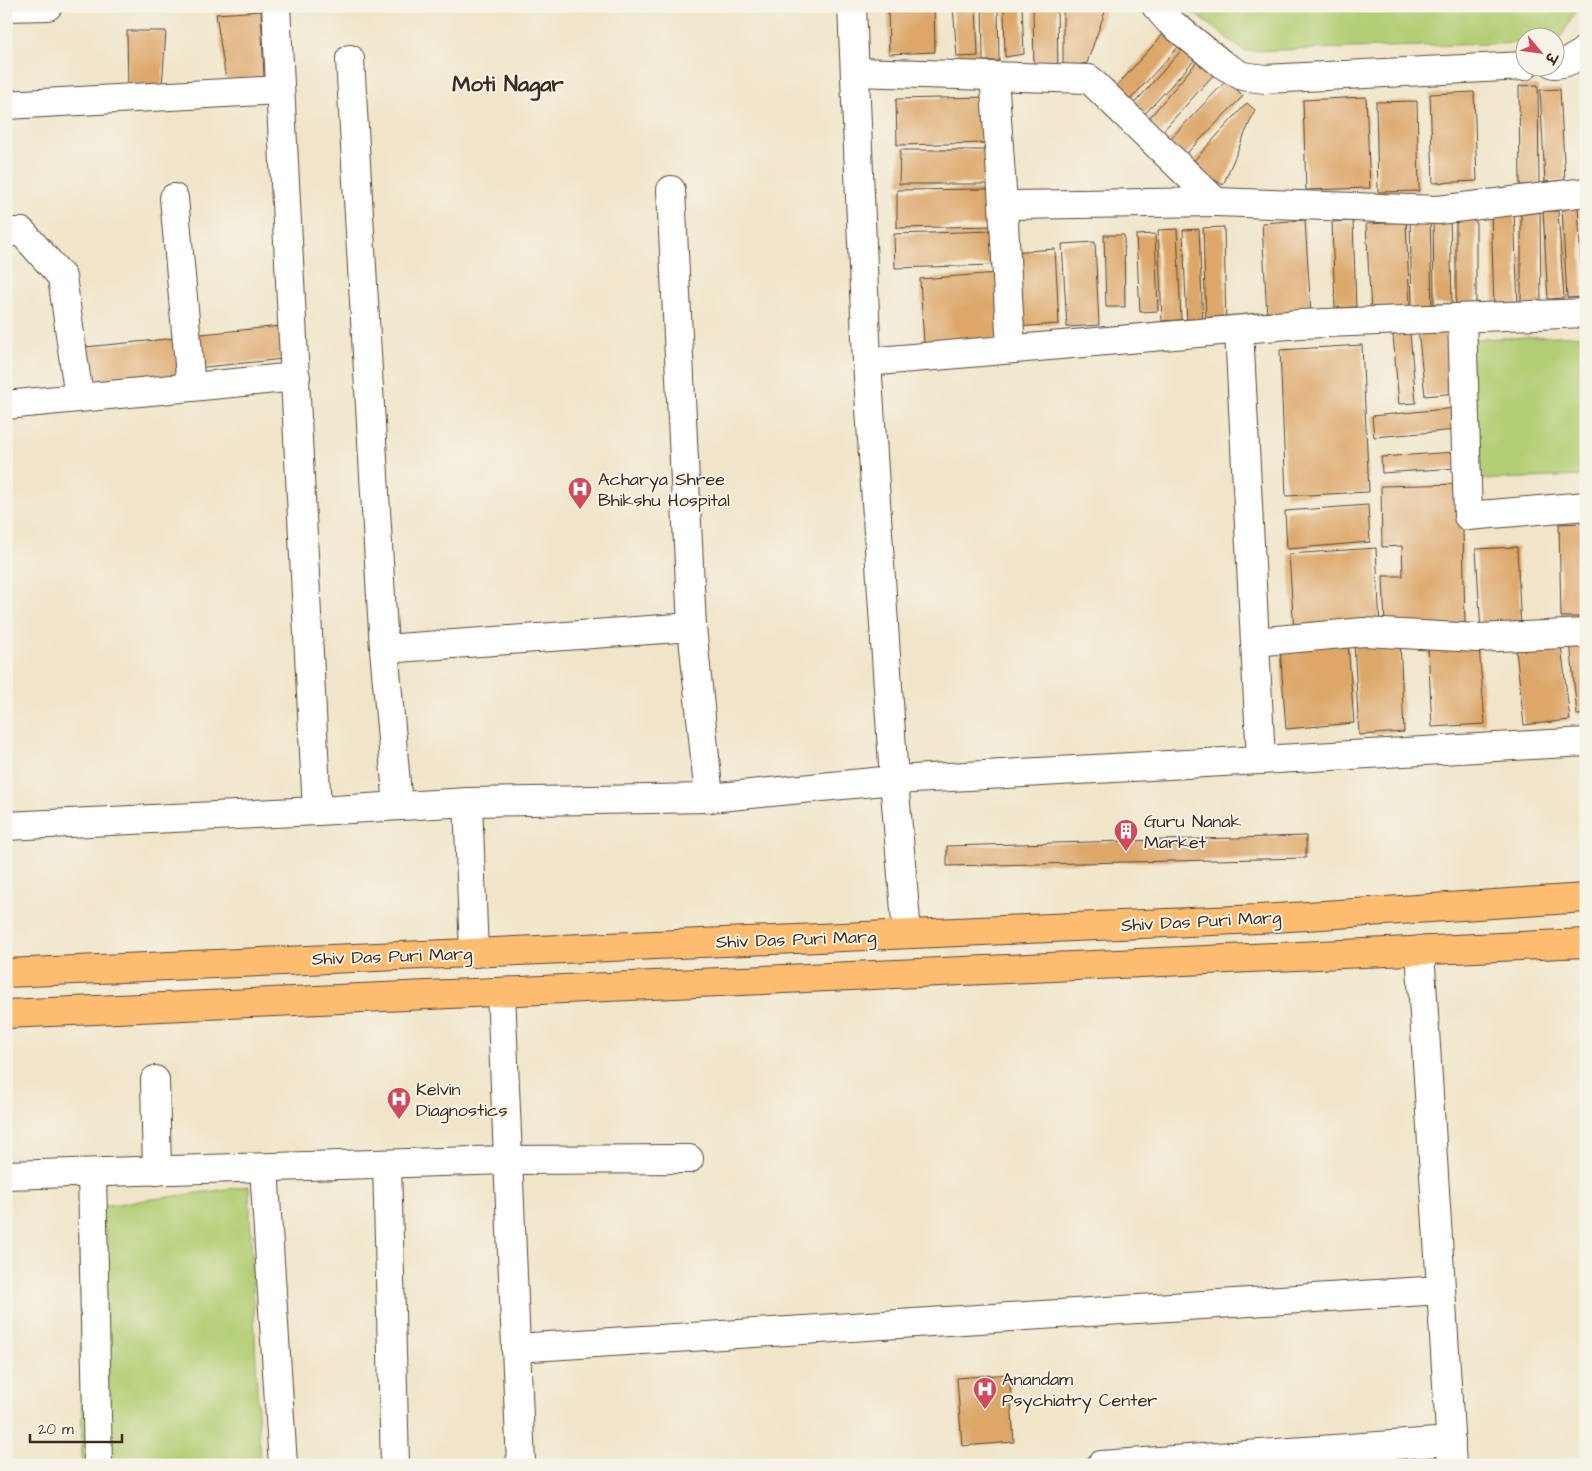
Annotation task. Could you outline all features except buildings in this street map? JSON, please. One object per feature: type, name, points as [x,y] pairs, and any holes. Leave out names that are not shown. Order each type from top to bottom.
[{"type":"main road","name":"Shiv Das Puri Marg","points":[[6,973],[1259,919],[1586,898]]},
{"type":"main road","points":[[6,1014],[1586,943]]},
{"type":"street","points":[[6,7],[48,6]]},
{"type":"street","points":[[276,6],[317,811]]},
{"type":"street","points":[[852,6],[867,362],[894,780],[907,934]]},
{"type":"street","points":[[1156,6],[1168,22],[1222,64],[1242,76],[1265,79],[1514,67]]},
{"type":"street","points":[[1564,63],[1586,49]]},
{"type":"street","points":[[350,59],[384,649],[398,806]]},
{"type":"street","points":[[855,72],[1088,79],[1216,202]]},
{"type":"street","points":[[994,76],[1011,349]]},
{"type":"street","points":[[6,105],[280,90]]},
{"type":"street","points":[[671,190],[692,627],[709,798]]},
{"type":"street","points":[[1003,205],[1216,202],[1438,210],[1586,192]]},
{"type":"street","points":[[174,198],[191,387]]},
{"type":"street","points":[[6,232],[22,232],[62,277],[79,398]]},
{"type":"street","points":[[867,362],[1300,324],[1586,313]]},
{"type":"street","points":[[1462,318],[1468,516],[1586,506]]},
{"type":"street","points":[[1239,330],[1261,760]]},
{"type":"street","points":[[6,404],[296,377]]},
{"type":"street","points":[[384,649],[692,627]]},
{"type":"street","points":[[1255,642],[1364,632],[1478,638],[1586,633]]},
{"type":"street","points":[[6,826],[468,802],[709,798],[894,780],[1586,742]]},
{"type":"street","points":[[468,802],[474,953]]},
{"type":"street","points":[[1101,1465],[1452,1453],[1420,950]]},
{"type":"street","points":[[502,992],[521,1465]]},
{"type":"street","points":[[156,1080],[157,1171]]},
{"type":"street","points":[[6,1175],[508,1160],[688,1159]]},
{"type":"street","points":[[387,1164],[395,1465]]},
{"type":"street","points":[[264,1168],[283,1465]]},
{"type":"street","points":[[92,1173],[98,1465]]},
{"type":"street","points":[[516,1348],[1441,1290]]},
{"type":"green space","points":[[1189,6],[1579,6],[1564,32],[1564,28],[1514,28],[1514,43],[1244,51],[1190,10]]},
{"type":"green space","points":[[1586,335],[1586,476],[1467,480],[1449,340]]},
{"type":"green space","points":[[249,1186],[260,1465],[82,1465],[80,1209]]},
{"type":"place","name":"Acharya Shree Bhikshu Hospital","points":[[580,510]]},
{"type":"place","name":"Guru Nanak Market","points":[[1126,852]]},
{"type":"place","name":"Kelvin Diagnostics","points":[[399,1120]]},
{"type":"place","name":"Anandam Psychiatry Center","points":[[985,1410]]},
{"type":"district","name":"Moti Nagar","points":[[508,83]]}]
